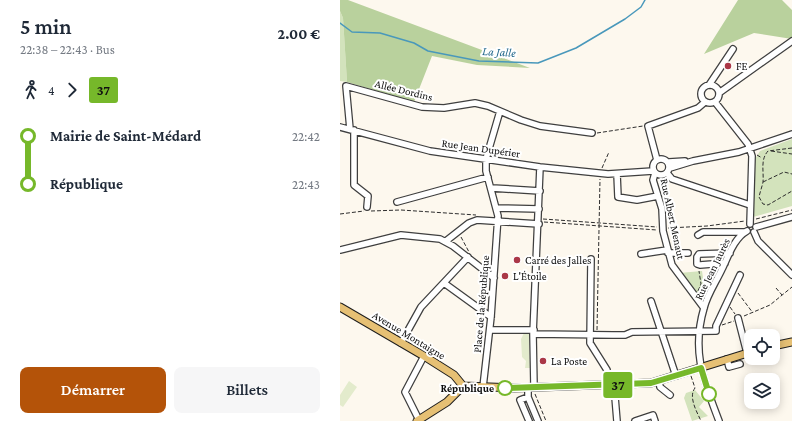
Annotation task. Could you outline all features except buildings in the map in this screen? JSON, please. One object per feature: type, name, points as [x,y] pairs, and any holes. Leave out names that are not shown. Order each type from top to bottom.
[{"type":"main road","name":"Avenue Montaigne","points":[[340,307],[454,375],[463,386]]},
{"type":"main road","points":[[780,345],[792,342]]},
{"type":"main road","points":[[422,420],[447,402],[463,386],[483,388],[611,385],[658,381],[744,355]]},
{"type":"street","points":[[715,102],[720,92],[792,41]]},
{"type":"street","points":[[715,102],[705,102],[701,96],[701,90],[708,85],[733,49]]},
{"type":"street","points":[[708,85],[714,85],[720,92]]},
{"type":"street","name":"Allée Dordins","points":[[352,129],[346,86],[422,107],[444,108],[475,103],[540,126],[592,133]]},
{"type":"street","points":[[648,126],[698,108],[705,102]]},
{"type":"street","points":[[715,102],[737,128],[749,149],[752,164],[750,205],[752,226],[758,241],[792,275]]},
{"type":"street","points":[[486,158],[500,111]]},
{"type":"street","name":"Rue Albert Menaut","points":[[648,126],[655,162],[653,180],[662,209],[663,229],[667,252],[672,265],[704,308]]},
{"type":"street","name":"Rue Jean Dupérier","points":[[340,127],[430,151],[540,167],[600,173],[654,172],[659,174],[669,168]]},
{"type":"street","points":[[352,129],[354,185],[368,196],[367,207]]},
{"type":"street","points":[[669,168],[693,161],[749,149],[792,134]]},
{"type":"street","name":"Place de la République","points":[[483,388],[492,317],[498,221],[497,208],[488,177],[486,158]]},
{"type":"street","points":[[655,162],[663,159],[669,168],[672,179],[750,205]]},
{"type":"street","name":"Rue Jean Dupérier","points":[[619,173],[655,162]]},
{"type":"street","points":[[529,421],[520,400],[528,397],[533,387],[540,167]]},
{"type":"street","points":[[619,173],[618,197],[637,200],[658,196]]},
{"type":"street","points":[[396,202],[488,177]]},
{"type":"street","points":[[492,188],[540,191]]},
{"type":"street","points":[[497,208],[539,209]]},
{"type":"street","points":[[752,226],[792,217]]},
{"type":"street","points":[[446,241],[458,231],[477,220],[539,222]]},
{"type":"street","points":[[698,235],[703,232],[750,233],[752,226]]},
{"type":"street","name":"Rue Jean Jaurès","points":[[719,421],[701,374],[698,344],[704,308],[738,238],[745,232]]},
{"type":"street","points":[[340,250],[401,235],[446,241],[494,278]]},
{"type":"street","points":[[641,254],[667,252],[688,253]]},
{"type":"street","points":[[725,263],[700,265],[697,264],[697,257],[699,254],[730,253]]},
{"type":"street","points":[[401,343],[421,307],[444,283],[466,256]]},
{"type":"street","points":[[591,259],[590,343],[607,370],[617,421]]},
{"type":"street","points":[[490,330],[597,335],[662,330],[716,329],[740,275]]},
{"type":"street","points":[[444,283],[492,317]]},
{"type":"street","points":[[651,301],[662,330],[676,376]]},
{"type":"street","points":[[738,318],[744,337]]},
{"type":"street","points":[[422,420],[405,392],[406,387],[424,356]]},
{"type":"street","points":[[727,360],[729,367],[740,364]]},
{"type":"street","points":[[658,381],[660,387],[670,395]]},
{"type":"street","points":[[528,397],[538,421]]},
{"type":"street","points":[[636,421],[653,415],[654,421]]},
{"type":"path","points":[[592,133],[648,126]]},
{"type":"path","points":[[768,151],[792,148]]},
{"type":"path","points":[[768,151],[792,154]]},
{"type":"path","points":[[768,151],[763,159],[763,182],[759,197],[760,201],[766,205],[791,192],[792,189]]},
{"type":"path","points":[[597,335],[600,173],[609,152]]},
{"type":"path","points":[[763,182],[784,172],[792,174]]},
{"type":"path","points":[[340,214],[401,210],[477,215]]},
{"type":"path","points":[[539,222],[663,229],[707,226],[752,226],[792,210]]},
{"type":"path","points":[[539,222],[600,222],[663,229]]},
{"type":"path","points":[[458,231],[469,251],[466,256]]},
{"type":"path","points":[[695,296],[701,284],[699,271]]},
{"type":"path","points":[[716,329],[770,305],[792,287]]},
{"type":"path","points":[[734,288],[752,313]]},
{"type":"path","points":[[776,288],[782,296]]},
{"type":"path","points":[[727,303],[738,318]]},
{"type":"path","points":[[688,372],[695,388],[693,391],[694,404],[701,421]]},
{"type":"path","points":[[533,387],[546,421]]},
{"type":"green space","points":[[340,0],[348,0],[530,68],[477,65],[432,56],[414,102],[347,82],[343,18],[340,11]]},
{"type":"green space","points":[[738,0],[782,0],[792,10],[792,39],[754,33],[704,54]]},
{"type":"green space","points":[[340,11],[343,18],[347,82],[340,81]]},
{"type":"green space","points":[[792,139],[792,206],[753,217],[755,159],[760,151]]},
{"type":"green space","points":[[702,271],[704,284],[710,287],[709,289],[702,286],[698,296],[679,273]]},
{"type":"green space","points":[[524,333],[529,333],[530,368],[525,368],[526,361],[522,357],[521,339]]},
{"type":"green space","points":[[349,381],[357,387],[343,407],[340,405],[340,395]]},
{"type":"green space","points":[[695,390],[704,401],[699,407],[708,416],[692,421],[684,398],[686,393]]},
{"type":"waterway","name":"La Jalle","points":[[340,23],[352,32],[380,33],[414,43],[428,51],[479,61],[538,63],[576,48],[625,19],[641,7],[645,0]]},
{"type":"bus line","name":"37","points":[[505,388],[602,386],[651,383],[701,368],[701,374],[709,394]]},
{"type":"place","name":"FE","points":[[728,66]]},
{"type":"place","name":"Carré des Jalles","points":[[517,260]]},
{"type":"place","name":"L'Étoile","points":[[505,276]]},
{"type":"place","name":"La Poste","points":[[543,361]]},
{"type":"place","name":"République","points":[[505,388]]}]
